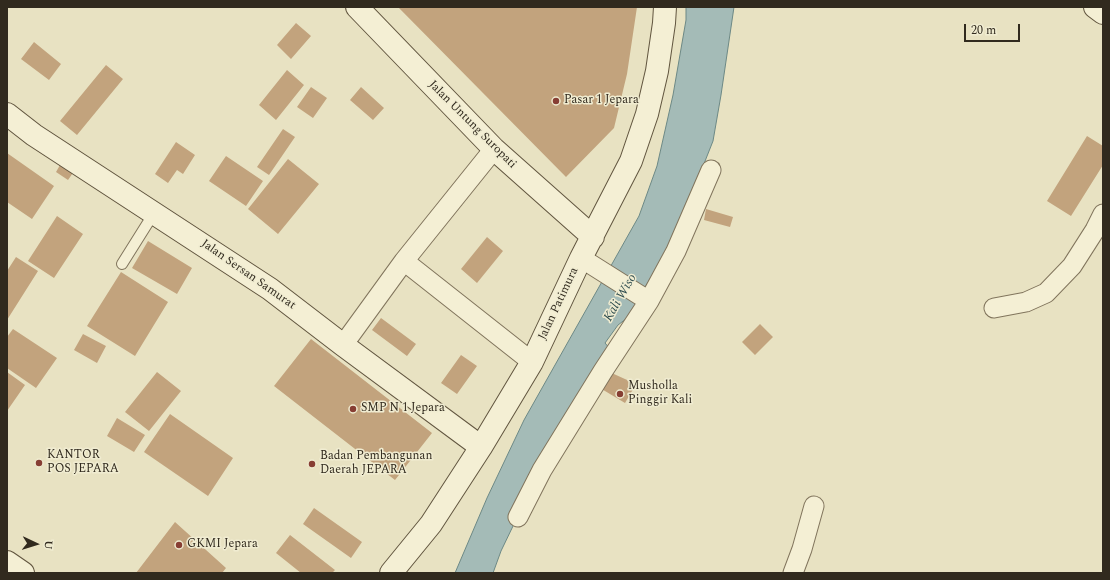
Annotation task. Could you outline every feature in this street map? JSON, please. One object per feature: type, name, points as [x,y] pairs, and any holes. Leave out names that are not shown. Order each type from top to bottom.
[{"type":"street","name":"Jalan Untung Suropati","points":[[357,7],[494,149],[592,237]]},
{"type":"street","name":"Jalan Patimura","points":[[391,573],[430,524],[481,447],[532,362],[581,258],[631,161],[647,114],[657,71],[665,7]]},
{"type":"street","points":[[1095,7],[1103,13]]},
{"type":"street","name":"Jalan Sersan Samurat","points":[[7,114],[34,135],[270,289],[481,447]]},
{"type":"street","points":[[343,345],[404,261],[494,149]]},
{"type":"street","points":[[518,517],[542,470],[676,251],[711,170]]},
{"type":"street","points":[[994,308],[1026,302],[1046,293],[1072,266],[1095,230],[1103,214]]},
{"type":"street","points":[[581,258],[647,300]]},
{"type":"street","points":[[404,261],[532,362]]},
{"type":"street","points":[[793,573],[802,549],[814,506]]},
{"type":"street","points":[[7,562],[23,573]]},
{"type":"lane","points":[[122,264],[154,213]]},
{"type":"water","name":"Kali Wiso","points":[[686,7],[734,7],[713,141],[692,194],[666,255],[643,290],[631,315],[618,325],[605,343],[611,350],[540,470],[501,551],[493,573],[455,573],[487,498],[524,420],[639,216],[657,166],[673,95],[686,20]]},
{"type":"building","name":"Pasar 1 Jepara","points":[[398,7],[637,7],[627,74],[614,128],[566,177]]},
{"type":"building","points":[[296,23],[311,36],[291,59],[277,45]]},
{"type":"building","points":[[34,42],[61,64],[49,80],[21,59]]},
{"type":"building","points":[[106,65],[123,79],[77,135],[60,121]]},
{"type":"building","points":[[287,70],[304,85],[276,120],[259,105]]},
{"type":"building","points":[[311,87],[327,98],[313,118],[297,107]]},
{"type":"building","points":[[361,87],[384,108],[373,120],[350,100]]},
{"type":"building","points":[[283,129],[295,137],[269,175],[257,167]]},
{"type":"building","points":[[1087,136],[1103,146],[1103,165],[1071,216],[1047,201]]},
{"type":"building","points":[[176,142],[195,155],[183,174],[177,170],[168,183],[155,174]]},
{"type":"building","points":[[7,153],[54,186],[32,219],[7,202]]},
{"type":"building","points":[[226,156],[263,181],[246,206],[209,181]]},
{"type":"building","points":[[64,158],[77,167],[68,180],[56,172]]},
{"type":"building","points":[[288,159],[319,184],[278,234],[248,209]]},
{"type":"building","points":[[706,209],[733,217],[730,227],[704,220]]},
{"type":"building","points":[[57,216],[83,234],[54,278],[28,261]]},
{"type":"building","points":[[487,237],[503,251],[477,283],[461,269]]},
{"type":"building","points":[[148,241],[192,268],[177,294],[132,268]]},
{"type":"building","points":[[16,257],[38,271],[7,320],[7,271]]},
{"type":"building","points":[[121,272],[168,302],[135,356],[87,326]]},
{"type":"building","points":[[381,318],[416,344],[407,356],[372,330]]},
{"type":"building","points":[[760,324],[773,337],[755,355],[742,342]]},
{"type":"building","points":[[13,329],[57,358],[36,388],[7,368],[7,337]]},
{"type":"building","points":[[83,334],[106,346],[97,363],[74,350]]},
{"type":"building","name":"SMP N 1 Jepara","points":[[311,339],[432,433],[395,480],[274,386]]},
{"type":"building","points":[[461,355],[477,366],[457,394],[441,383]]},
{"type":"building","name":"Musholla Pinggir Kali","points":[[605,370],[636,384],[625,403],[595,385]]},
{"type":"building","points":[[7,372],[25,385],[7,411]]},
{"type":"building","points":[[157,372],[181,391],[149,431],[125,412]]},
{"type":"building","points":[[170,414],[233,458],[208,496],[144,452]]},
{"type":"building","points":[[117,418],[145,435],[134,452],[107,436]]},
{"type":"building","points":[[314,508],[362,542],[351,558],[303,524]]},
{"type":"building","name":"GKMI Jepara","points":[[175,522],[226,568],[222,573],[136,573]]},
{"type":"building","points":[[290,535],[335,570],[332,573],[301,573],[276,553]]},
{"type":"place","name":"Pasar 1 Jepara","points":[[556,101]]},
{"type":"place","name":"Musholla Pinggir Kali","points":[[620,394]]},
{"type":"place","name":"SMP N 1 Jepara","points":[[353,409]]},
{"type":"place","name":"KANTOR POS JEPARA","points":[[39,463]]},
{"type":"place","name":"Badan Pembangunan Daerah JEPARA","points":[[312,464]]},
{"type":"place","name":"GKMI Jepara","points":[[179,545]]}]
